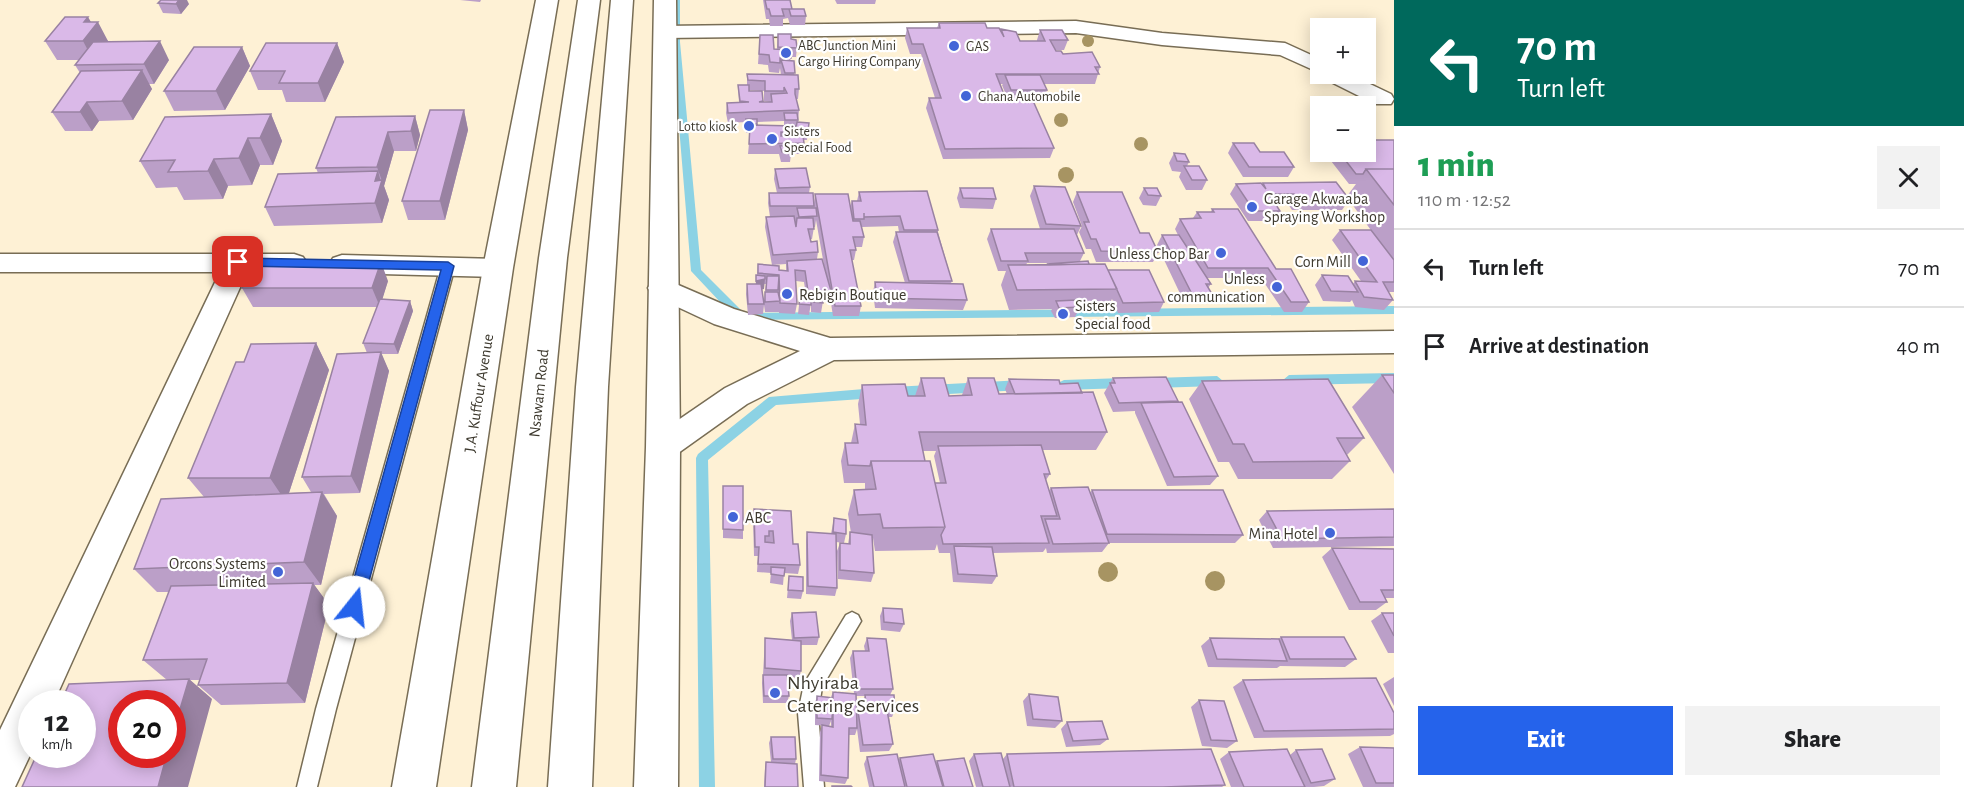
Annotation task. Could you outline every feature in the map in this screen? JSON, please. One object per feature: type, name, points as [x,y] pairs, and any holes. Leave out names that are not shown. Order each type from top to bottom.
[{"type":"main road","name":"J.A. Kuffour Avenue","points":[[414,787],[498,268],[547,0]]},
{"type":"main road","name":"Nsawam Road","points":[[494,787],[553,258],[589,0]]},
{"type":"main road","points":[[570,787],[592,387],[622,0]]},
{"type":"main road","points":[[656,787],[663,447],[665,0]]},
{"type":"street","points":[[664,32],[1076,27],[1162,39],[1285,49],[1310,62]]},
{"type":"street","points":[[1353,84],[1383,99]]},
{"type":"street","points":[[0,263],[238,262],[498,268]]},
{"type":"street","points":[[39,690],[238,262]]},
{"type":"street","points":[[662,288],[702,310],[745,326],[830,349],[1394,342]]},
{"type":"street","points":[[663,447],[736,396],[830,349]]},
{"type":"street","points":[[2,764],[18,733]]},
{"type":"lane","points":[[307,787],[326,709],[448,266]]},
{"type":"lane","points":[[814,787],[807,713],[813,684],[852,621]]},
{"type":"building","points":[[161,0],[179,0],[176,4],[158,3]]},
{"type":"building","points":[[765,0],[790,0],[792,9],[782,9],[784,16],[771,16]]},
{"type":"building","points":[[789,9],[804,9],[806,16],[791,16]]},
{"type":"building","points":[[65,17],[88,17],[84,22],[98,22],[83,41],[45,41]]},
{"type":"building","points":[[939,23],[985,23],[987,28],[999,28],[1004,37],[1001,29],[1016,32],[1020,41],[1045,41],[1040,30],[1062,30],[1068,40],[1050,40],[1056,51],[1061,51],[1063,54],[1092,52],[1100,67],[1095,67],[1099,74],[996,74],[1007,102],[1005,95],[1030,94],[1054,148],[945,149],[929,98],[941,98],[923,44],[912,44],[907,28],[940,28]]},
{"type":"building","points":[[778,34],[791,34],[791,39],[796,40],[797,48],[778,47]]},
{"type":"building","points":[[760,35],[773,35],[774,49],[791,50],[791,58],[780,58],[780,63],[770,62],[769,55],[759,54]]},
{"type":"building","points":[[160,41],[144,64],[75,65],[93,42]]},
{"type":"building","points":[[266,43],[337,43],[318,83],[279,83],[285,71],[250,71]]},
{"type":"building","points":[[194,47],[242,47],[216,91],[164,91]]},
{"type":"building","points":[[781,60],[794,61],[795,73],[785,73]]},
{"type":"building","points":[[142,70],[122,101],[87,102],[80,112],[52,112],[81,71]]},
{"type":"building","points":[[747,74],[798,75],[799,89],[795,89],[795,94],[799,110],[728,113],[727,103],[749,102],[740,101],[738,85],[749,85],[749,91],[762,91],[763,101],[759,102],[772,102],[771,94],[787,93],[784,87],[784,91],[765,91],[765,81],[748,80]]},
{"type":"building","points":[[1005,75],[1040,75],[1047,90],[1011,90]]},
{"type":"building","points":[[430,110],[464,110],[440,201],[402,201]]},
{"type":"building","points":[[784,113],[797,113],[798,120],[785,120]]},
{"type":"building","points":[[271,114],[260,138],[248,138],[239,158],[214,159],[208,171],[168,172],[175,160],[140,161],[165,117]]},
{"type":"building","points":[[415,116],[411,131],[388,132],[377,167],[316,168],[336,117]]},
{"type":"building","points":[[746,119],[757,119],[757,124],[747,123]]},
{"type":"building","points":[[797,122],[809,123],[808,130],[796,129]]},
{"type":"building","points":[[750,125],[795,126],[795,133],[781,132],[781,136],[803,136],[804,143],[749,144]]},
{"type":"building","points":[[1376,140],[1394,140],[1394,169],[1366,169],[1363,174],[1356,174],[1347,162],[1376,162]]},
{"type":"building","points":[[1233,143],[1254,143],[1260,152],[1284,152],[1294,167],[1249,167]]},
{"type":"building","points":[[789,145],[791,151],[782,152],[780,146]]},
{"type":"building","points":[[1174,153],[1185,154],[1189,162],[1177,161]]},
{"type":"building","points":[[1184,166],[1199,166],[1207,180],[1192,180]]},
{"type":"building","points":[[806,168],[810,187],[779,188],[775,169]]},
{"type":"building","points":[[1366,169],[1394,169],[1394,205]]},
{"type":"building","points":[[378,171],[375,181],[382,180],[375,203],[265,207],[278,174]]},
{"type":"building","points":[[1336,182],[1349,199],[1299,200],[1294,194],[1269,194],[1280,211],[1254,211],[1236,184],[1261,183],[1266,189],[1263,183]]},
{"type":"building","points":[[1034,186],[1065,187],[1081,226],[1046,224]]},
{"type":"building","points":[[960,188],[993,188],[996,199],[963,198]]},
{"type":"building","points":[[1144,188],[1157,188],[1161,196],[1148,195]]},
{"type":"building","points":[[927,191],[938,230],[904,230],[900,216],[864,217],[864,219],[854,219],[852,201],[861,201],[859,192]]},
{"type":"building","points":[[1077,192],[1122,192],[1140,233],[1149,233],[1158,252],[1101,251],[1096,239],[1091,239],[1084,222],[1089,222]]},
{"type":"building","points":[[769,193],[813,193],[814,206],[770,206]]},
{"type":"building","points":[[815,194],[848,194],[853,221],[860,221],[864,237],[853,237],[856,250],[850,250],[861,306],[835,306]]},
{"type":"building","points":[[797,208],[816,208],[817,216],[799,217]]},
{"type":"building","points":[[1212,209],[1238,209],[1276,269],[1291,269],[1309,302],[1291,302],[1268,268],[1208,268],[1180,219],[1201,218],[1197,212],[1214,212]]},
{"type":"building","points":[[794,216],[796,227],[797,218],[813,218],[814,229],[808,229],[811,242],[817,241],[818,252],[773,255],[766,217]]},
{"type":"building","points":[[991,229],[1074,229],[1084,253],[1025,253],[1028,261],[1001,261]]},
{"type":"building","points":[[1340,230],[1371,230],[1394,260],[1394,282],[1383,282],[1393,300],[1364,297],[1355,281],[1377,282]]},
{"type":"building","points":[[896,232],[937,232],[952,281],[909,281]]},
{"type":"building","points":[[1162,235],[1179,235],[1211,284],[1206,284],[1212,294],[1192,294]]},
{"type":"building","points":[[822,259],[831,291],[808,291],[805,271],[795,270],[797,304],[780,303],[779,275],[758,273],[758,264],[779,266],[779,270],[788,271],[787,261]]},
{"type":"building","points":[[1088,261],[1089,264],[1048,264]]},
{"type":"building","points":[[254,262],[381,262],[372,288],[242,288]]},
{"type":"building","points":[[1105,264],[1117,289],[1017,290],[1008,265]]},
{"type":"building","points":[[1108,270],[1149,270],[1164,302],[1123,303]]},
{"type":"building","points":[[756,275],[765,276],[765,279],[756,281]]},
{"type":"building","points":[[1322,275],[1348,276],[1358,292],[1331,291]]},
{"type":"building","points":[[767,276],[779,276],[778,290],[766,290]]},
{"type":"building","points":[[875,282],[963,284],[967,300],[877,298]]},
{"type":"building","points":[[747,284],[761,284],[764,304],[748,304]]},
{"type":"building","points":[[765,292],[778,292],[780,301],[765,302]]},
{"type":"building","points":[[812,293],[822,293],[823,303],[813,302]]},
{"type":"building","points":[[800,296],[811,297],[811,305],[799,304]]},
{"type":"building","points":[[380,299],[410,301],[394,344],[363,343]]},
{"type":"building","points":[[1077,300],[1080,307],[1059,308],[1056,301]]},
{"type":"building","points":[[316,343],[270,478],[188,478],[236,362],[244,362],[251,344]]},
{"type":"building","points":[[381,352],[351,476],[302,477],[337,354]]},
{"type":"building","points":[[1382,375],[1394,375],[1394,393]]},
{"type":"building","points":[[1166,377],[1178,401],[1119,403],[1110,383],[1115,383],[1113,378]]},
{"type":"building","points":[[921,378],[944,378],[949,396],[972,395],[968,378],[994,378],[999,394],[1093,392],[1107,432],[919,432],[925,461],[871,461],[870,466],[848,465],[845,443],[858,443],[855,424],[866,425],[862,385],[905,384],[908,396],[925,396]]},
{"type":"building","points":[[1009,379],[1059,380],[1060,384],[1078,383],[1082,393],[1015,394]]},
{"type":"building","points":[[1328,379],[1364,438],[1337,438],[1350,461],[1253,462],[1244,444],[1233,444],[1202,381]]},
{"type":"building","points":[[1182,402],[1218,476],[1174,477],[1141,403]]},
{"type":"building","points":[[1041,445],[1050,474],[1044,474],[1057,516],[1041,516],[1049,543],[943,544],[941,535],[945,527],[935,483],[946,483],[938,446]]},
{"type":"building","points":[[871,461],[930,461],[945,527],[883,528],[880,514],[858,515],[854,490],[876,489]]},
{"type":"building","name":"ABC","points":[[723,486],[743,486],[743,530],[723,529]]},
{"type":"building","points":[[1088,487],[1109,543],[1053,544],[1045,519],[1060,519],[1051,488]]},
{"type":"building","points":[[1092,490],[1223,490],[1243,535],[1107,534]]},
{"type":"building","points":[[322,492],[304,562],[134,569],[161,499]]},
{"type":"building","points":[[754,509],[791,511],[793,544],[798,544],[800,565],[758,564],[759,547],[755,547]],"holes":[[[769,531],[773,531],[774,543],[765,542],[765,536],[769,536]]]},
{"type":"building","name":"Mina Hotel","points":[[1394,509],[1394,537],[1282,539],[1267,511]]},
{"type":"building","points":[[834,518],[846,520],[846,534],[833,532]]},
{"type":"building","points":[[807,532],[836,534],[837,588],[808,586]]},
{"type":"building","points":[[850,532],[872,535],[874,573],[840,570],[840,543],[850,544]]},
{"type":"building","points":[[954,546],[992,547],[997,576],[958,574]]},
{"type":"building","points":[[1332,548],[1394,549],[1394,590],[1381,590],[1387,602],[1360,602]]},
{"type":"building","points":[[771,567],[785,568],[784,576],[771,574]]},
{"type":"building","points":[[789,576],[803,577],[803,591],[788,590]]},
{"type":"building","points":[[313,583],[287,683],[198,685],[207,659],[143,660],[171,586]]},
{"type":"building","points":[[883,608],[902,609],[904,624],[884,622]]},
{"type":"building","points":[[816,612],[819,637],[794,638],[792,613]]},
{"type":"building","points":[[1382,613],[1394,613],[1394,636]]},
{"type":"building","points":[[1281,637],[1344,637],[1356,659],[1290,659]]},
{"type":"building","points":[[765,638],[801,641],[801,671],[765,668]]},
{"type":"building","points":[[867,638],[886,639],[893,689],[857,689],[853,651],[869,651]]},
{"type":"building","points":[[1210,638],[1279,639],[1287,661],[1217,659]]},
{"type":"building","points":[[763,675],[787,675],[789,696],[764,696]]},
{"type":"building","points":[[1376,678],[1394,713],[1394,729],[1264,731],[1243,680]]},
{"type":"building","points":[[189,679],[186,690],[108,690],[108,768],[163,768],[158,787],[22,787],[31,768],[96,768],[96,690],[66,690],[69,684]]},
{"type":"building","points":[[833,692],[856,694],[857,728],[849,728],[848,778],[821,775],[822,725],[833,727],[833,704],[832,719],[817,718],[817,696],[833,698]]},
{"type":"building","points":[[1029,694],[1058,697],[1062,721],[1033,719]]},
{"type":"building","points":[[865,695],[894,695],[895,710],[887,710],[893,744],[863,745],[858,711],[867,711]]},
{"type":"building","points":[[1199,700],[1224,701],[1237,741],[1211,740]]},
{"type":"building","points":[[1102,721],[1108,739],[1073,741],[1067,722]]},
{"type":"building","points":[[771,737],[795,737],[796,759],[773,759]]},
{"type":"building","points":[[1360,747],[1394,748],[1394,783],[1376,783]]},
{"type":"building","points":[[1211,749],[1225,785],[1014,787],[1007,754]]},
{"type":"building","points":[[1287,749],[1305,787],[1244,787],[1229,752]]},
{"type":"building","points":[[1322,749],[1335,779],[1311,783],[1296,750]]},
{"type":"building","points":[[1001,753],[1010,787],[983,787],[974,754]]},
{"type":"building","points":[[897,754],[905,787],[874,787],[867,757]]},
{"type":"building","points":[[933,754],[943,787],[907,787],[900,758]]},
{"type":"building","points":[[964,758],[973,787],[944,787],[937,761]]},
{"type":"building","points":[[766,762],[797,764],[798,787],[765,787]]},
{"type":"waterway","points":[[676,0],[676,42],[696,271],[741,317],[1394,310]]},
{"type":"waterway","points":[[1289,380],[1394,378]]},
{"type":"waterway","points":[[1154,383],[1217,381]]},
{"type":"waterway","points":[[1064,385],[1124,383]]},
{"type":"waterway","points":[[893,392],[1022,385]]},
{"type":"waterway","points":[[707,787],[702,458],[773,400],[876,393]]},
{"type":"place","name":"GAS","points":[[954,46]]},
{"type":"place","name":"ABC Junction Mini Cargo Hiring Company","points":[[786,53]]},
{"type":"place","name":"Ghana Automobile","points":[[966,96]]},
{"type":"place","name":"Lotto kiosk","points":[[749,126]]},
{"type":"place","name":"Sisters Special Food","points":[[772,139]]},
{"type":"place","name":"Garage Akwaaba Spraying Workshop","points":[[1252,207]]},
{"type":"place","name":"Unless Chop Bar","points":[[1221,253]]},
{"type":"place","name":"Corn Mill","points":[[1363,261]]},
{"type":"place","name":"Unless communication","points":[[1277,287]]},
{"type":"place","name":"Rebigin Boutique","points":[[787,294]]},
{"type":"place","name":"Sisters Special food","points":[[1063,314]]},
{"type":"place","name":"ABC","points":[[733,517]]},
{"type":"place","name":"Mina Hotel","points":[[1330,533]]},
{"type":"place","name":"Orcons Systems Limited","points":[[278,572]]},
{"type":"place","name":"Nhyiraba Catering Services","points":[[775,693]]},
{"type":"route","points":[[238,262],[448,266],[354,607]]}]
